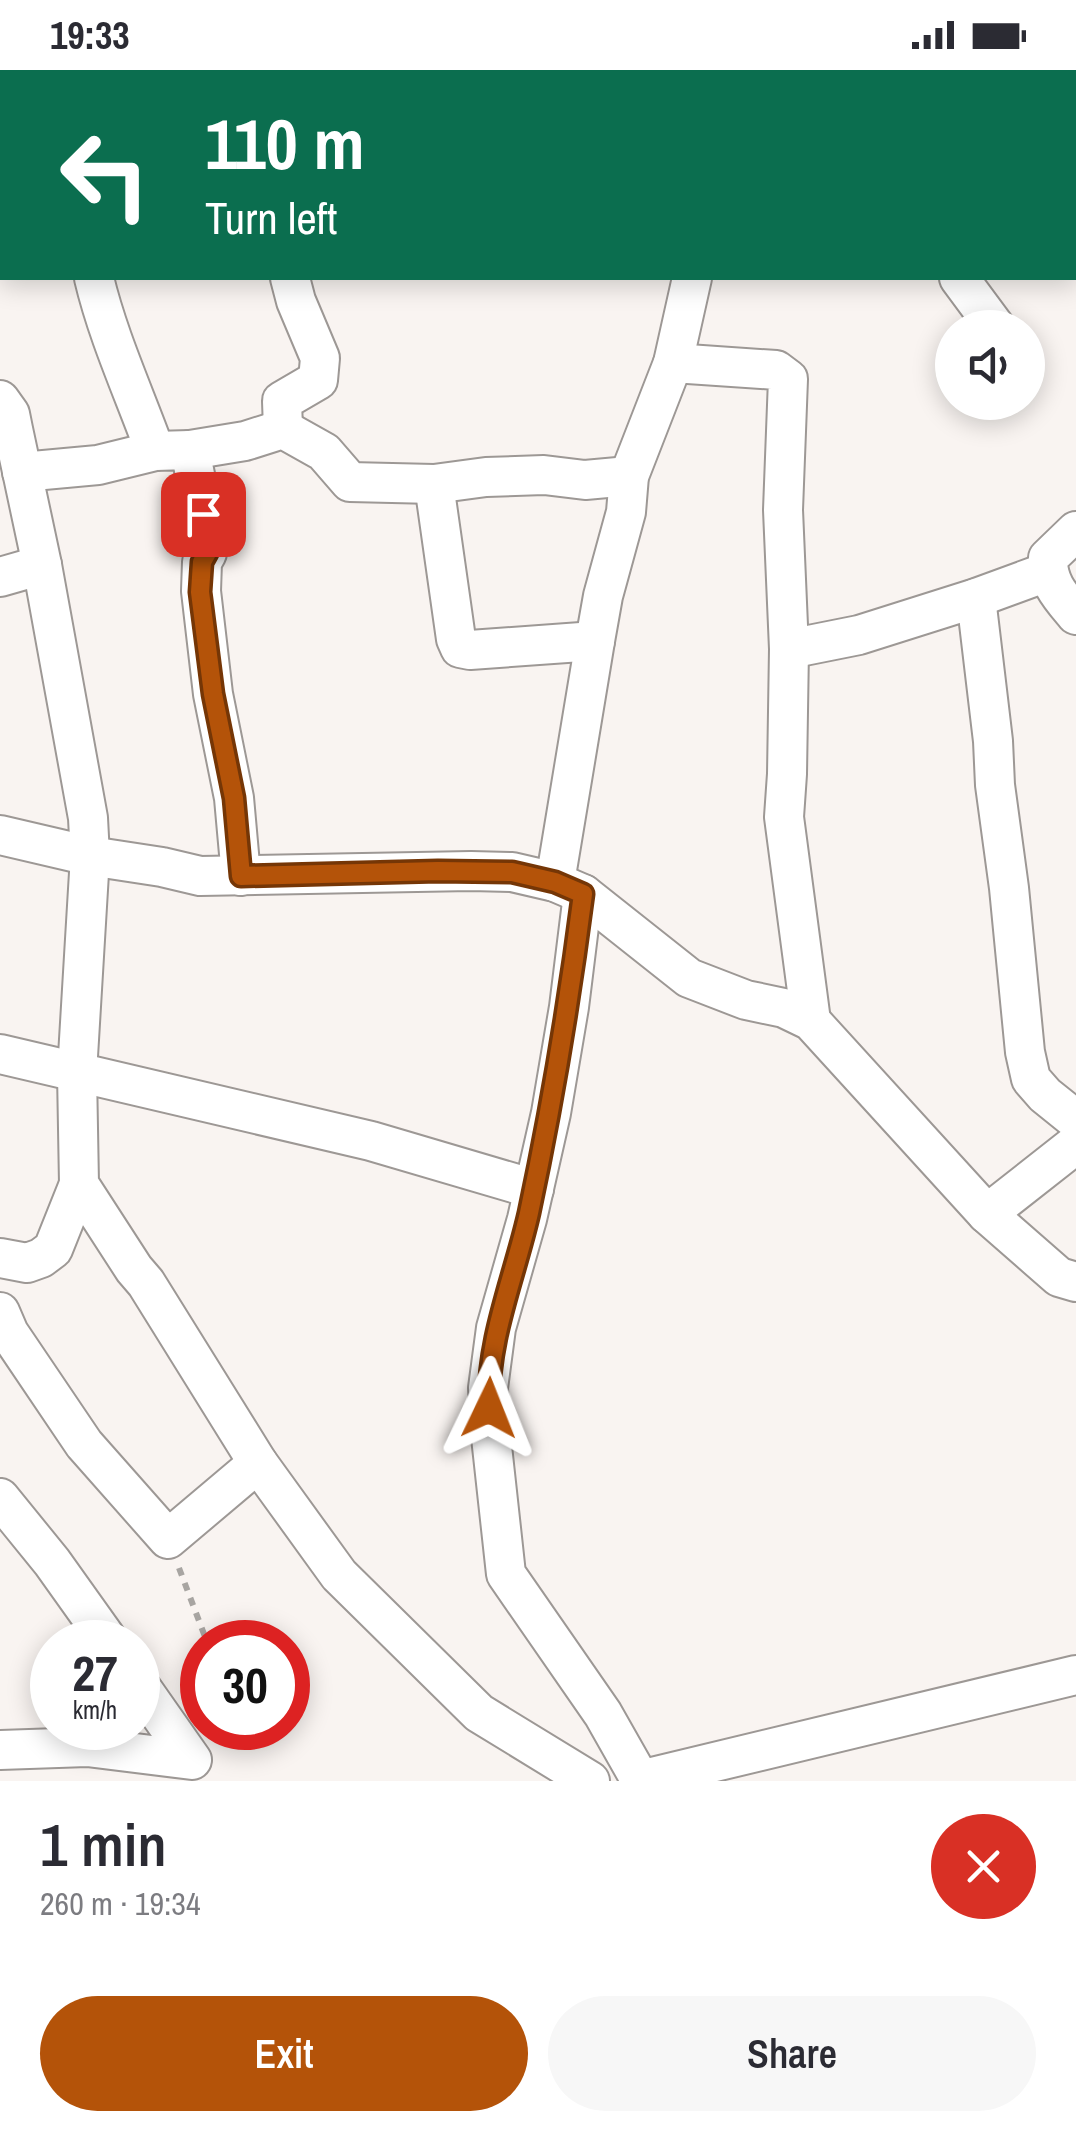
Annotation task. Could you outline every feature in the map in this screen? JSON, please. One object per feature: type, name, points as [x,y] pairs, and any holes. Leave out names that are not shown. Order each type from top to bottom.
[{"type":"street","points":[[776,70],[839,70]]},
{"type":"street","points":[[95,280],[118,360],[172,450],[208,539],[200,592],[213,694],[234,798],[241,876]]},
{"type":"street","points":[[283,429],[282,401],[318,380],[320,358],[291,280]]},
{"type":"street","points":[[692,280],[673,363],[629,476],[626,512],[603,596],[569,888],[569,1007],[534,1189],[496,1328],[488,1388],[506,1574],[602,1714],[640,1780],[1076,1675]]},
{"type":"street","points":[[960,280],[983,310]]},
{"type":"street","points":[[673,363],[776,370],[788,379],[783,510],[789,650],[784,817],[811,1022]]},
{"type":"street","points":[[0,400],[10,414],[42,566],[88,818],[90,856],[77,1073],[79,1184],[53,1249],[27,1263],[0,1258]]},
{"type":"street","points":[[22,472],[98,465],[245,440],[283,429],[324,452],[350,482],[434,484],[486,477],[544,475],[585,480],[629,476]]},
{"type":"street","points":[[434,484],[460,648],[595,641]]},
{"type":"street","points":[[1076,531],[1048,558],[1047,572],[1076,616]]},
{"type":"street","points":[[0,576],[42,566]]},
{"type":"street","points":[[789,650],[859,635],[1047,572]]},
{"type":"street","points":[[976,598],[1025,1052],[1031,1079],[1045,1096],[1076,1120]]},
{"type":"street","points":[[0,835],[200,876],[470,870],[512,872],[569,888],[690,978],[746,1000],[784,1008],[811,1022],[987,1214],[1059,1277],[1076,1282]]},
{"type":"street","points":[[0,1054],[371,1140],[534,1189]]},
{"type":"street","points":[[987,1214],[1076,1144]]},
{"type":"street","points":[[79,1184],[146,1283],[258,1464],[339,1574],[446,1683],[543,1766],[590,1781]]},
{"type":"street","points":[[0,1312],[8,1333],[84,1444],[168,1538],[258,1464]]},
{"type":"street","points":[[0,1498],[93,1620]]},
{"type":"street","points":[[160,1714],[201,1771]]},
{"type":"street","points":[[0,1750],[87,1746],[201,1771]]},
{"type":"path","points":[[168,1538],[198,1620]]},
{"type":"route","points":[[203,514],[208,539],[200,592],[213,694],[234,798],[241,876],[512,872],[555,882],[583,894],[551,1114],[528,1219],[496,1328],[490,1362],[489,1408]]}]
